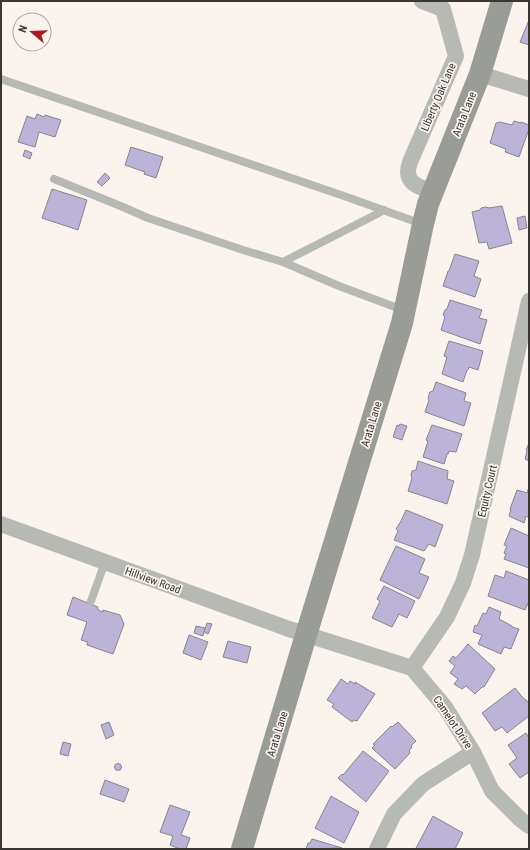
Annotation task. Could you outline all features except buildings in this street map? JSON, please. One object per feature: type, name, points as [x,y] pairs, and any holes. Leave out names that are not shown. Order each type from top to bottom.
[{"type":"street","name":"LIberty Oak Lane","points":[[422,1],[444,9],[456,56],[410,162],[408,173],[410,181],[417,186],[433,192]]},
{"type":"street","name":"Arata Lane","points":[[242,849],[400,330],[428,204],[480,74],[502,1]]},
{"type":"street","points":[[480,74],[529,89]]},
{"type":"street","name":"Equity Court","points":[[412,668],[447,617],[463,583],[472,555],[529,301]]},
{"type":"street","name":"Hillview Road","points":[[1,524],[306,635]]},
{"type":"street","points":[[306,635],[412,668]]},
{"type":"street","name":"Camelot Drive","points":[[412,668],[445,707],[473,752],[492,791],[529,826]]},
{"type":"street","points":[[377,849],[394,814],[422,784],[473,752]]},
{"type":"lane","points":[[1,79],[423,224]]},
{"type":"lane","points":[[54,179],[148,218],[283,262],[339,286],[404,311]]},
{"type":"lane","points":[[283,262],[384,210]]},
{"type":"lane","points":[[91,600],[105,562]]}]
